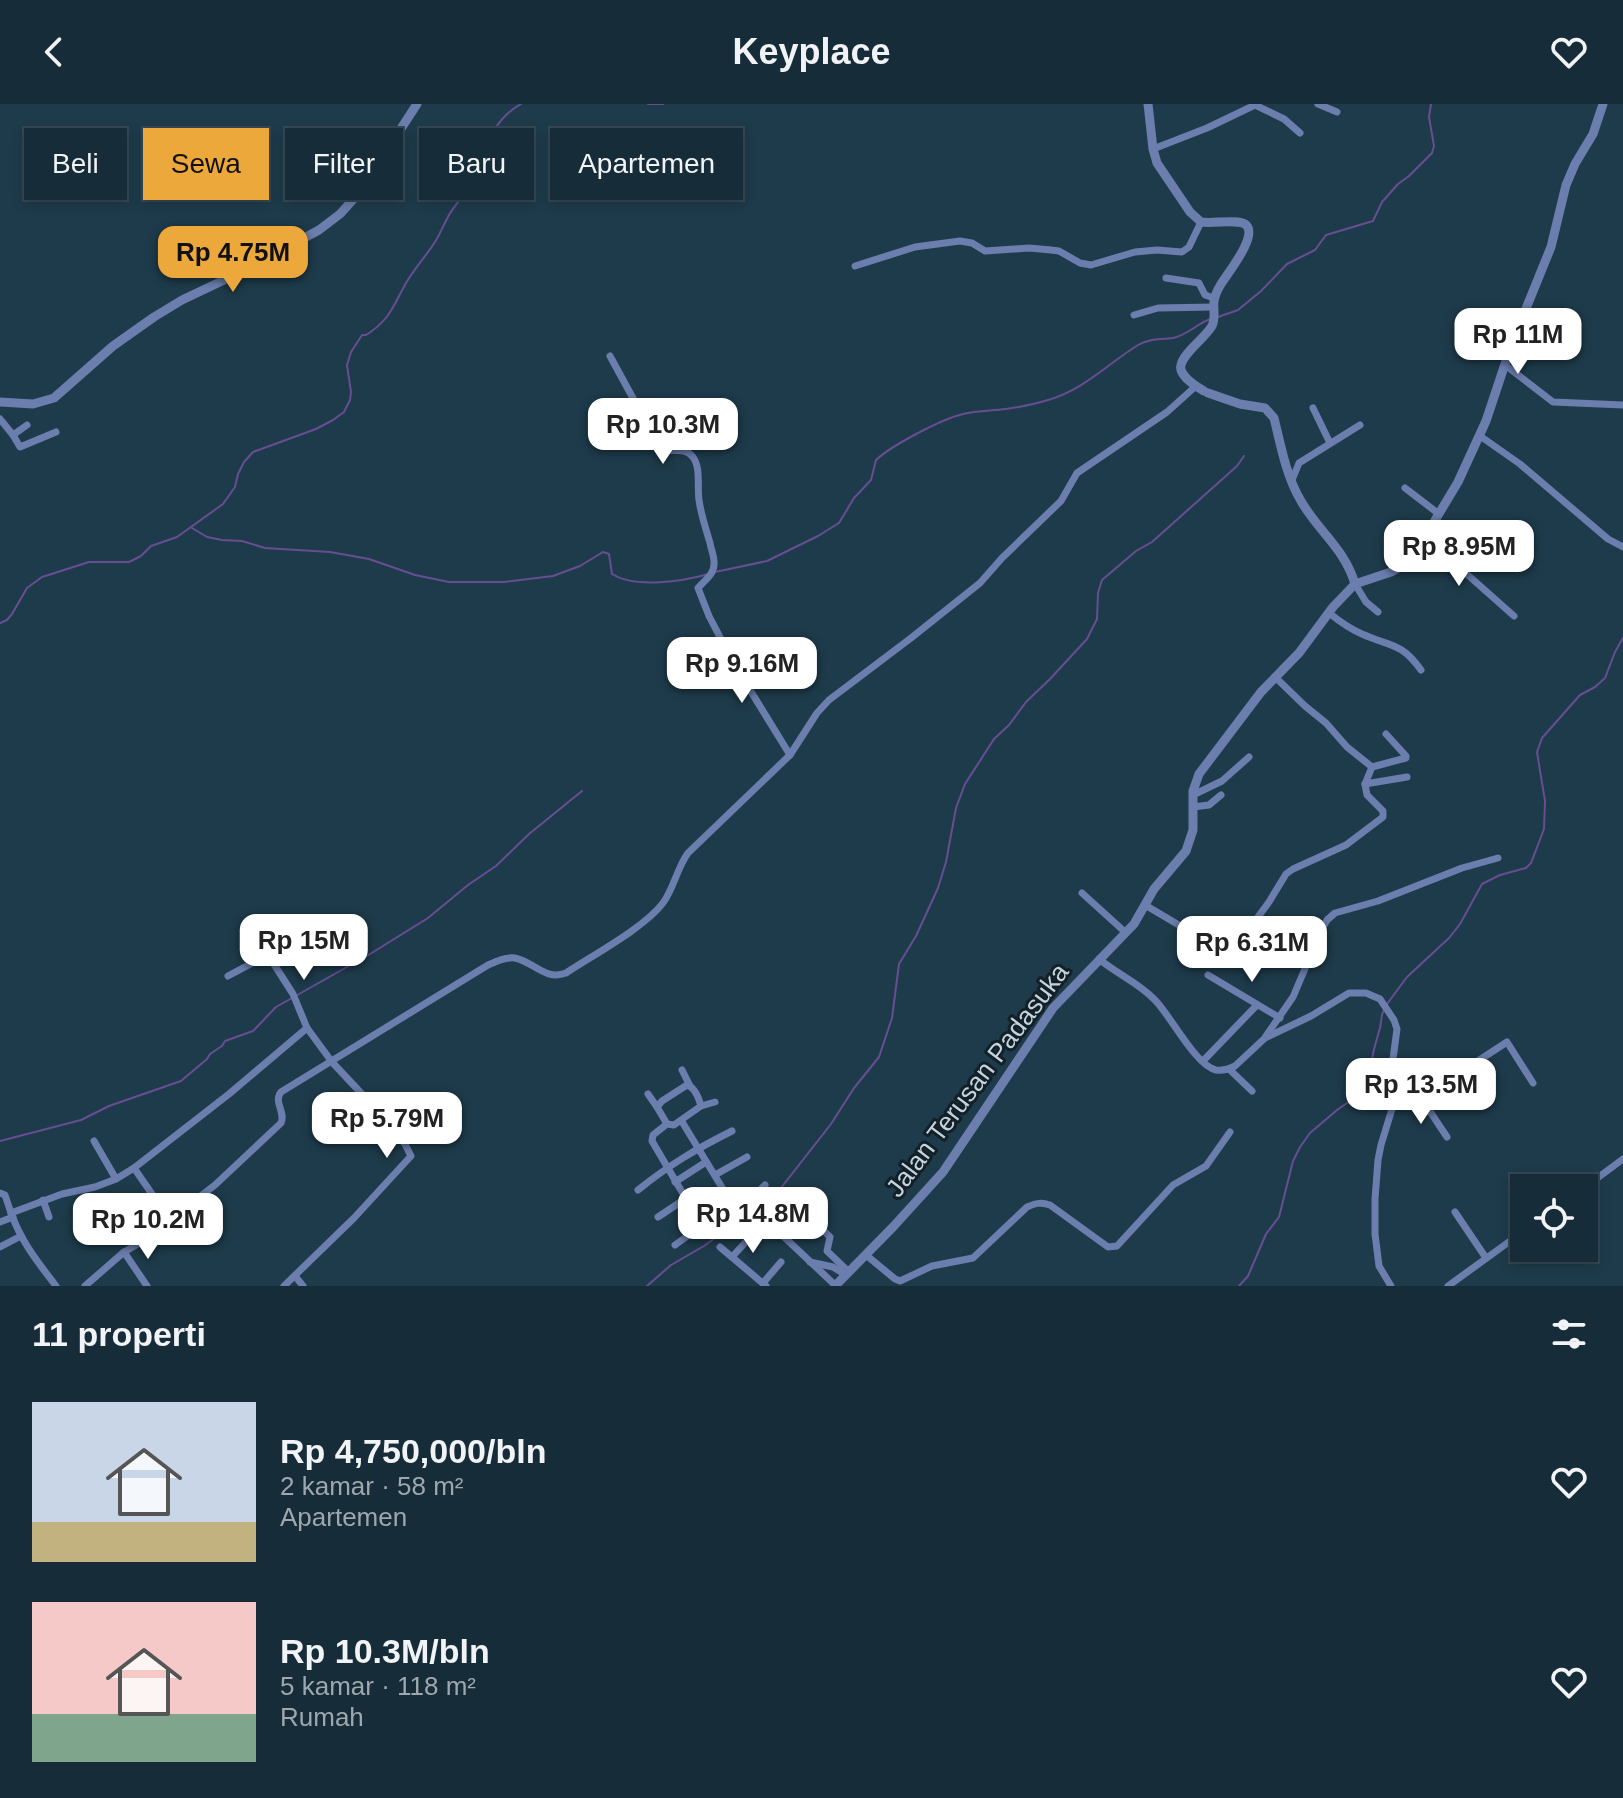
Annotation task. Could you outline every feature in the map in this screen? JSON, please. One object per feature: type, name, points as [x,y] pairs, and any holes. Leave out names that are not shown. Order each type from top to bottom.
[{"type":"street","points":[[0,402],[33,404],[54,398],[113,346],[154,317],[319,230],[354,200],[417,104]]},
{"type":"street","points":[[1148,104],[1153,149],[1161,170],[1190,212],[1201,222],[1243,223],[1250,233],[1214,302],[1214,321],[1186,357],[1180,370],[1203,390],[1270,412],[1301,502],[1340,552],[1366,602],[1378,612]]},
{"type":"street","points":[[1153,149],[1256,104],[1284,119],[1300,133]]},
{"type":"street","points":[[1318,104],[1337,112]]},
{"type":"street","points":[[1355,584],[1404,565],[1458,482],[1493,404],[1520,321],[1551,247],[1571,174],[1593,134],[1603,104]]},
{"type":"street","points":[[855,266],[915,247],[960,241],[972,243],[985,251],[1029,248],[1059,251],[1080,263],[1091,265],[1135,252],[1182,252],[1189,247],[1201,222]]},
{"type":"street","points":[[1166,278],[1199,283],[1203,292],[1214,302]]},
{"type":"street","points":[[1134,315],[1158,308],[1214,302]]},
{"type":"street","points":[[610,356],[659,446],[668,451],[689,452],[698,466],[699,501],[715,561],[709,577],[698,588],[734,664],[790,755]]},
{"type":"street","points":[[1505,365],[1553,402],[1621,406]]},
{"type":"street","points":[[85,1286],[124,1252],[215,1185],[281,1123],[283,1112],[278,1097],[281,1092],[488,965],[511,958],[519,959],[559,976],[647,919],[668,895],[688,853],[790,755],[829,700],[980,583],[1061,501],[1077,473],[1203,390]]},
{"type":"street","points":[[1313,408],[1330,443]]},
{"type":"street","points":[[0,419],[20,447],[56,432]]},
{"type":"street","points":[[13,435],[27,425]]},
{"type":"street","points":[[1292,482],[1299,463],[1360,425]]},
{"type":"street","points":[[1480,436],[1520,464],[1608,539],[1623,547]]},
{"type":"street","points":[[1405,488],[1459,538],[1474,533],[1487,543]]},
{"type":"street","points":[[1425,537],[1514,616]]},
{"type":"street","name":"Jalan Terusan Padasuka","points":[[835,1286],[943,1172],[1053,1008],[1134,924],[1154,889],[1188,846],[1193,830],[1193,795],[1199,774],[1275,677],[1299,653],[1342,596],[1355,584]]},
{"type":"street","points":[[1329,613],[1360,634],[1404,651],[1421,670]]},
{"type":"street","points":[[1275,677],[1372,767]]},
{"type":"street","points":[[1372,767],[1406,758],[1386,734]]},
{"type":"street","points":[[1193,795],[1222,781],[1249,757]]},
{"type":"street","points":[[1145,905],[1226,953],[1233,951],[1286,874],[1346,845],[1383,817],[1383,811],[1367,795],[1365,784],[1372,767]]},
{"type":"street","points":[[1365,784],[1407,777]]},
{"type":"street","points":[[1193,807],[1209,805],[1221,795]]},
{"type":"street","points":[[1099,959],[1155,1000],[1208,1066],[1216,1070],[1229,1069],[1265,1038],[1280,1018],[1293,997],[1321,931],[1335,913],[1498,858]]},
{"type":"street","points":[[1082,893],[1125,932]]},
{"type":"street","points":[[271,932],[262,940],[267,955],[293,994],[307,1028],[332,1062],[405,1144],[411,1156],[354,1218],[284,1286]]},
{"type":"street","points":[[228,976],[267,955]]},
{"type":"street","points":[[1208,975],[1280,1018]]},
{"type":"street","points":[[1265,1038],[1349,993],[1358,992],[1380,999],[1394,1020],[1397,1029],[1393,1059],[1399,1086],[1381,1145],[1375,1179],[1377,1253],[1379,1266],[1391,1286]]},
{"type":"street","points":[[1203,1061],[1257,1005]]},
{"type":"street","points":[[0,1222],[43,1200],[116,1179],[134,1168],[307,1028]]},
{"type":"street","points":[[1421,1098],[1507,1042],[1533,1083]]},
{"type":"street","points":[[1229,1069],[1252,1091]]},
{"type":"street","points":[[682,1070],[701,1106]]},
{"type":"street","points":[[657,1107],[687,1085],[690,1086]]},
{"type":"street","points":[[1399,1086],[1421,1098],[1447,1137]]},
{"type":"street","points":[[648,1094],[667,1124]]},
{"type":"street","points":[[702,1226],[652,1138],[667,1124],[674,1125],[701,1106],[715,1102]]},
{"type":"street","points":[[681,1120],[732,1204]]},
{"type":"street","points":[[638,1190],[667,1166],[732,1131]]},
{"type":"street","points":[[866,1255],[900,1281],[932,1266],[973,1258],[1027,1207],[1042,1202],[1108,1247],[1117,1246],[1173,1185],[1206,1166],[1230,1132]]},
{"type":"street","points":[[94,1141],[116,1179]]},
{"type":"street","points":[[715,1175],[747,1157]]},
{"type":"street","points":[[1598,1178],[1623,1159]]},
{"type":"street","points":[[675,1182],[706,1162]]},
{"type":"street","points":[[134,1168],[170,1220]]},
{"type":"street","points":[[675,1245],[732,1204],[747,1202],[765,1185]]},
{"type":"street","points":[[0,1193],[5,1195],[30,1253],[56,1286]]},
{"type":"street","points":[[764,1217],[784,1196]]},
{"type":"street","points":[[658,1217],[685,1199]]},
{"type":"street","points":[[43,1200],[49,1217]]},
{"type":"street","points":[[747,1202],[835,1286]]},
{"type":"street","points":[[804,1211],[830,1237],[827,1251],[848,1274]]},
{"type":"street","points":[[1455,1212],[1486,1258]]},
{"type":"street","points":[[732,1257],[753,1234]]},
{"type":"street","points":[[0,1247],[21,1236]]},
{"type":"street","points":[[1448,1286],[1510,1241]]},
{"type":"street","points":[[720,1247],[764,1285],[781,1262]]},
{"type":"street","points":[[124,1252],[147,1286]]},
{"type":"street","points":[[810,1262],[848,1274]]},
{"type":"street","points":[[295,1276],[303,1286]]},
{"type":"waterway","points":[[0,623],[12,614],[27,588],[42,577],[89,562],[129,562],[151,546],[177,537],[223,504],[235,487],[244,462],[253,452],[316,429],[344,412],[351,392],[347,365],[351,352],[362,335],[381,324],[390,312],[449,215],[471,185],[495,128],[521,104]]},
{"type":"waterway","points":[[648,104],[663,104]]},
{"type":"waterway","points":[[1218,317],[1238,310],[1287,264],[1315,250],[1326,235],[1373,221],[1382,202],[1432,153],[1431,104]]},
{"type":"waterway","points":[[715,572],[767,561],[839,523],[854,498],[871,480],[876,460],[918,433],[963,414],[1001,410],[1060,396],[1138,345],[1173,338],[1211,319]]},
{"type":"waterway","points":[[758,1207],[777,1193],[879,1057],[892,1018],[899,964],[938,888],[956,808],[965,784],[994,739],[1087,639],[1097,619],[1102,580],[1136,551],[1152,542],[1237,466],[1244,456]]},
{"type":"waterway","points":[[192,528],[207,537],[242,541],[265,548],[330,552],[369,559],[415,575],[449,582],[504,582],[553,576],[580,566],[603,552],[609,554],[612,574],[622,579],[673,581],[709,574]]},
{"type":"waterway","points":[[1387,1004],[1407,977],[1449,938],[1482,884],[1526,868],[1531,863],[1544,829],[1545,801],[1537,752],[1542,738],[1580,695],[1605,678],[1623,638]]},
{"type":"waterway","points":[[0,1141],[81,1120],[109,1106],[181,1081],[225,1041],[253,1031],[276,1007],[428,918],[496,866],[529,834],[582,791]]},
{"type":"waterway","points":[[1239,1286],[1248,1276],[1266,1234],[1279,1217],[1293,1161],[1300,1147],[1310,1133],[1364,1089],[1384,1010]]},
{"type":"waterway","points":[[647,1286],[671,1265],[704,1246],[753,1210]]}]
